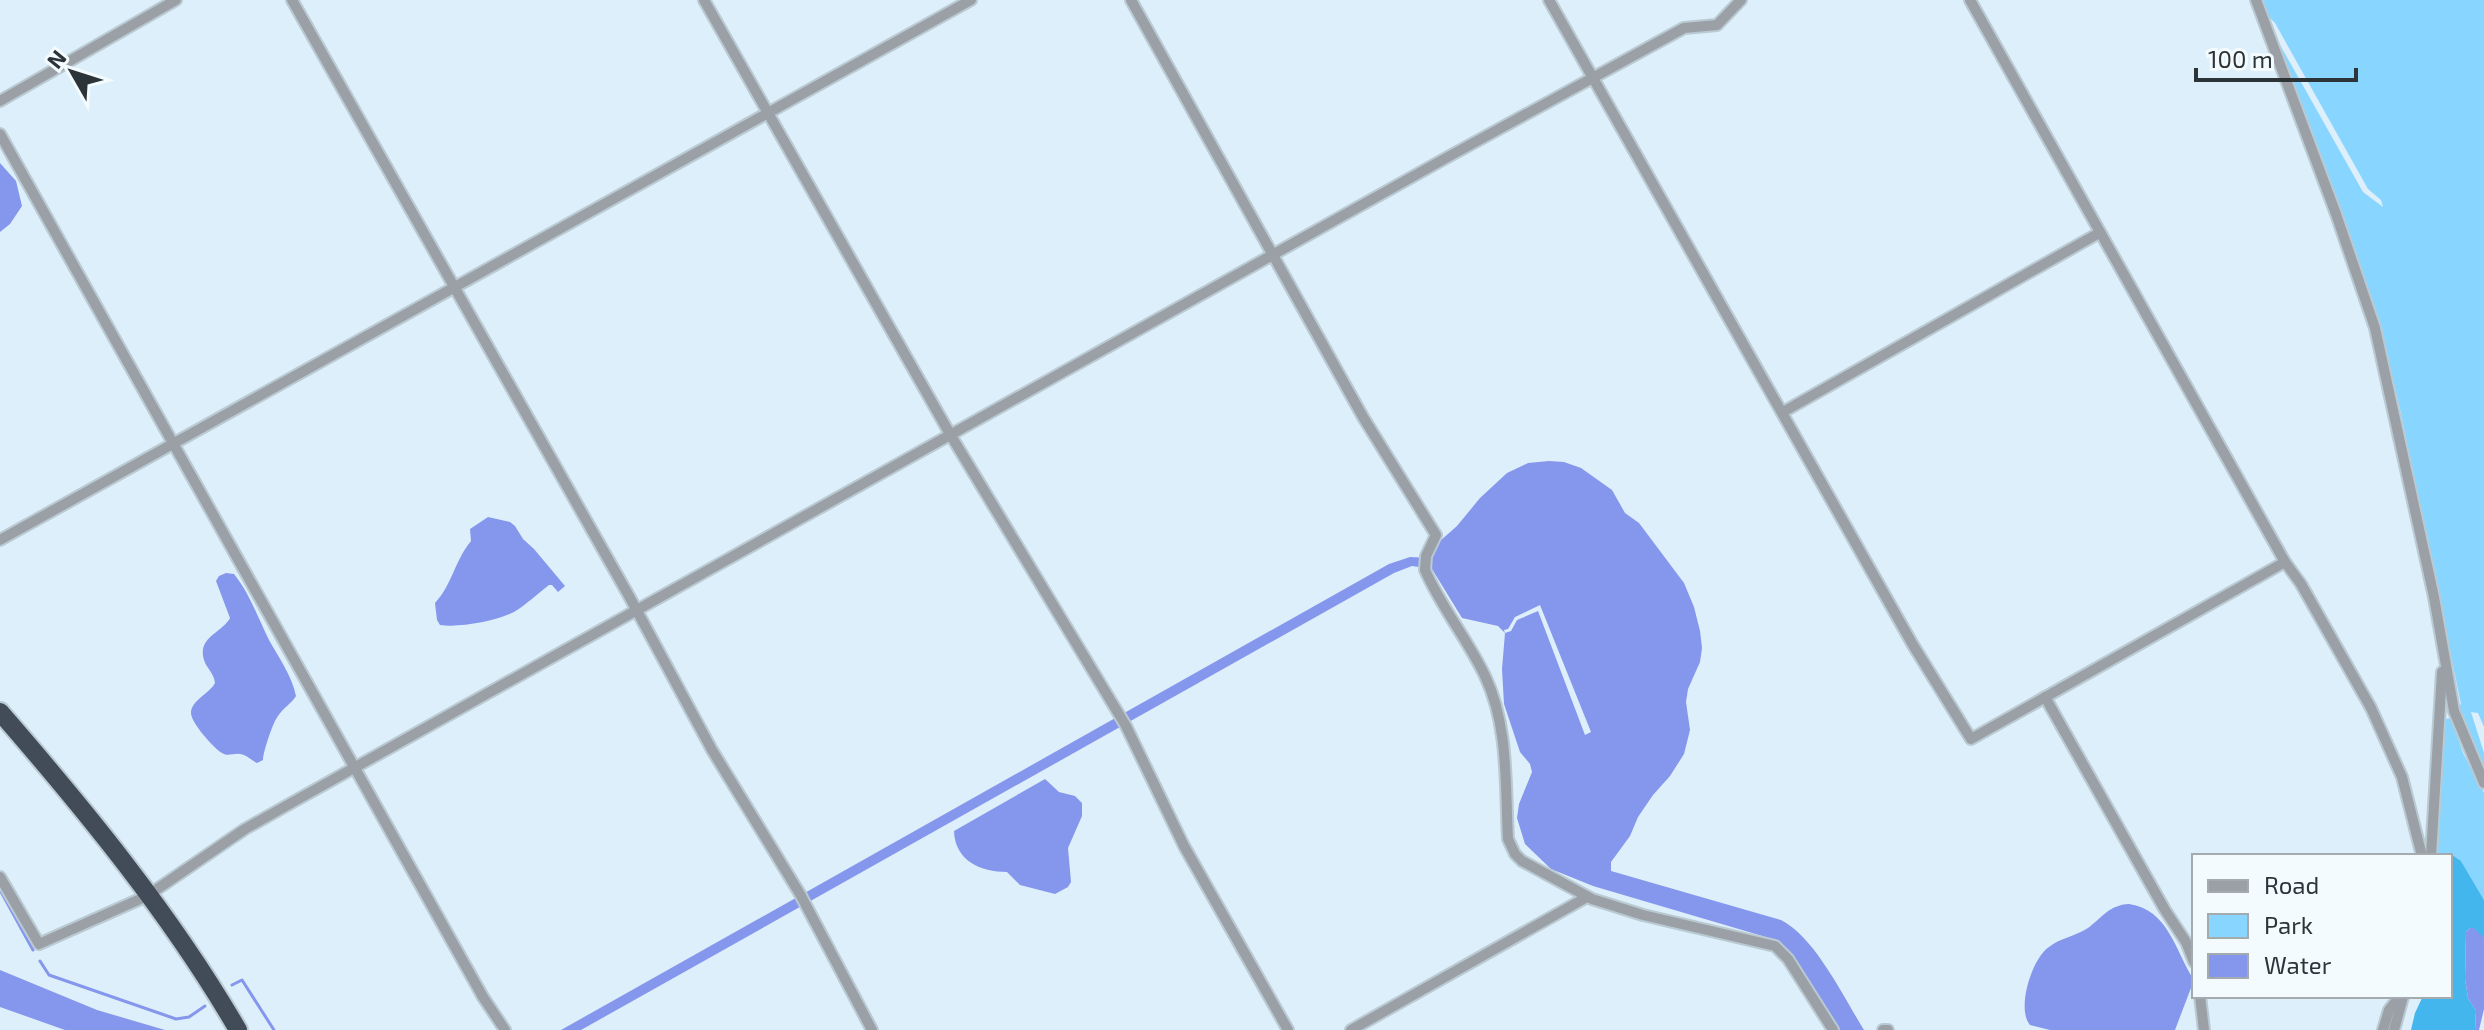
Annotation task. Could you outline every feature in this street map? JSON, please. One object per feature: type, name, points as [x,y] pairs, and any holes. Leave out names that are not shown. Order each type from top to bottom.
[{"type":"highway","points":[[0,712],[48,768],[147,896],[235,1026]]},
{"type":"street","points":[[0,101],[176,0]]},
{"type":"street","points":[[292,0],[712,750],[800,894],[872,1030]]},
{"type":"street","points":[[704,0],[950,434],[1126,726],[1184,846],[1288,1030]]},
{"type":"street","points":[[0,540],[971,0]]},
{"type":"street","points":[[1131,0],[1363,417],[1436,535],[1426,556],[1425,570],[1485,676],[1496,706],[1502,741],[1508,839],[1515,854],[1587,897],[1643,915],[1775,946],[1788,959],[1833,1030]]},
{"type":"street","points":[[1549,0],[1913,645],[1971,739],[2285,562]]},
{"type":"street","points":[[0,877],[39,944],[147,896],[245,829],[355,767],[1684,28],[1717,25],[1741,0]]},
{"type":"street","points":[[1970,0],[2285,562],[2301,584],[2371,708],[2402,777],[2421,854]]},
{"type":"street","points":[[2254,0],[2261,12],[2375,328],[2421,538],[2454,711],[2484,783]]},
{"type":"street","points":[[0,134],[483,997],[505,1030]]},
{"type":"street","points":[[1783,412],[2099,233]]},
{"type":"street","points":[[2431,854],[2443,654]]},
{"type":"street","points":[[2045,697],[2192,957]]},
{"type":"street","points":[[1351,1030],[1587,897]]},
{"type":"street","points":[[2200,998],[2204,1030]]},
{"type":"street","points":[[2383,1030],[2389,1010],[2399,998]]},
{"type":"street","points":[[2394,1030],[2401,998]]},
{"type":"green space","points":[[2260,0],[2484,0],[2484,727],[2478,713],[2471,712],[2484,753],[2484,775],[2458,707],[2461,704],[2380,326],[2271,29],[2363,192],[2383,207],[2381,200],[2368,189]]},
{"type":"green space","points":[[2451,718],[2463,753],[2484,793],[2484,900],[2461,861],[2452,854],[2436,854],[2445,719]]},
{"type":"shaded area","points":[[2452,855],[2461,861],[2484,900],[2484,938],[2470,928],[2466,932],[2465,979],[2468,998],[2476,1011],[2475,1030],[2411,1030],[2422,998],[2452,998]]},
{"type":"water","points":[[0,163],[16,181],[22,206],[10,224],[0,232]]},
{"type":"water","points":[[1549,461],[1581,468],[1612,490],[1625,513],[1639,523],[1684,583],[1700,631],[1700,662],[1688,689],[1686,702],[1690,730],[1684,754],[1638,817],[1630,836],[1611,862],[1611,871],[1781,920],[1794,928],[1817,954],[1864,1030],[1839,1030],[1789,952],[1776,940],[1593,886],[1551,869],[1525,844],[1517,818],[1519,804],[1532,772],[1530,764],[1520,752],[1504,704],[1502,669],[1505,633],[1498,626],[1462,618],[1432,569],[1412,566],[1394,573],[581,1030],[561,1030],[1389,564],[1410,557],[1431,558],[1440,541],[1507,473],[1528,463]]},
{"type":"water","points":[[488,517],[515,526],[565,586],[558,592],[549,585],[514,612],[498,618],[467,625],[440,625],[435,603],[471,541],[470,529]]},
{"type":"water","points":[[226,573],[234,574],[245,590],[296,696],[276,719],[263,760],[257,763],[242,755],[222,753],[203,734],[191,712],[194,704],[215,683],[203,652],[207,641],[230,618],[216,581]]},
{"type":"water","points":[[1045,779],[1059,792],[1075,796],[1082,803],[1082,816],[1068,848],[1071,882],[1055,894],[1020,885],[1007,872],[988,870],[971,863],[959,850],[954,831]]},
{"type":"water","points":[[2122,905],[2142,908],[2162,923],[2192,976],[2192,985],[2175,1030],[2050,1030],[2030,1025],[2026,1018],[2025,996],[2032,972],[2043,953],[2053,944],[2088,928],[2111,909]]},
{"type":"water","points":[[2470,928],[2484,938],[2484,1009],[2479,1030],[2475,1030],[2476,1011],[2468,998],[2465,979],[2466,932]]},
{"type":"water","points":[[0,970],[97,1010],[165,1030],[65,1030],[0,1007]]},
{"type":"pier","points":[[1540,605],[1591,732],[1585,735],[1538,611],[1517,620],[1511,631],[1505,633],[1504,630],[1508,629],[1515,617]]},
{"type":"waterway","points":[[0,890],[33,950]]},
{"type":"waterway","points":[[40,961],[49,975],[176,1019],[189,1017],[205,1006]]},
{"type":"waterway","points":[[232,985],[242,980],[274,1030]]}]
